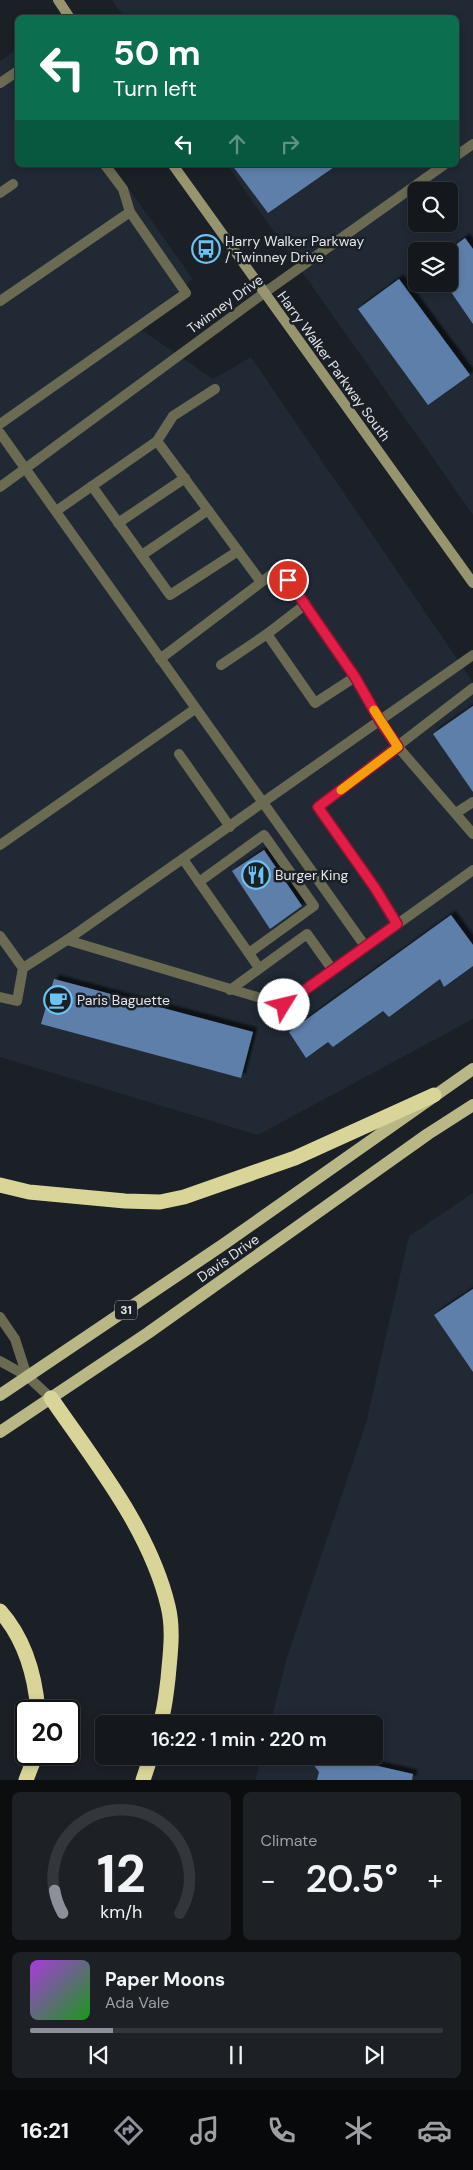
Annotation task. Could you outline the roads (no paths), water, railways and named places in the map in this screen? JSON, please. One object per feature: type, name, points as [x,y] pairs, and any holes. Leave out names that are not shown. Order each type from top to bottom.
[{"type":"highway","points":[[0,1185],[28,1192],[117,1201],[160,1202],[184,1197],[295,1158],[434,1095]]},
{"type":"highway","points":[[51,1398],[127,1511],[153,1557],[169,1608],[172,1643],[163,1715]]},
{"type":"highway","points":[[0,1611],[18,1637],[36,1687],[37,1700]]},
{"type":"highway","points":[[26,1780],[32,1765]]},
{"type":"highway","points":[[143,1780],[147,1765]]},
{"type":"main road","name":"Davis Drive","points":[[0,1395],[224,1244],[473,1069]]},
{"type":"main road","name":"Davis Drive","points":[[0,1432],[148,1333],[428,1134],[473,1105]]},
{"type":"street","points":[[58,0],[68,15]]},
{"type":"street","points":[[0,84],[15,73]]},
{"type":"street","points":[[459,154],[473,144]]},
{"type":"street","points":[[0,424],[186,293],[130,212],[123,190],[106,167]]},
{"type":"street","name":"Harry Walker Parkway South","points":[[174,167],[473,583]]},
{"type":"street","name":"Twinney Drive","points":[[0,487],[264,293],[441,167]]},
{"type":"street","points":[[0,194],[13,184]]},
{"type":"street","points":[[0,300],[130,212]]},
{"type":"street","points":[[56,511],[157,441],[173,416],[214,389]]},
{"type":"street","points":[[0,433],[262,804],[365,946]]},
{"type":"street","points":[[157,441],[261,582]]},
{"type":"street","points":[[118,523],[185,478]]},
{"type":"street","points":[[92,486],[170,595],[238,551]]},
{"type":"street","points":[[142,555],[208,510]]},
{"type":"street","points":[[160,659],[280,568],[355,677],[380,721],[398,747],[473,834]]},
{"type":"street","points":[[222,665],[306,604]]},
{"type":"street","points":[[267,634],[316,703],[355,677]]},
{"type":"street","points":[[23,968],[67,940],[230,827],[473,655]]},
{"type":"street","points":[[397,924],[375,888],[318,807],[473,688]]},
{"type":"street","points":[[0,845],[195,709]]},
{"type":"street","points":[[179,754],[230,827]]},
{"type":"street","points":[[456,813],[473,802]]},
{"type":"street","points":[[199,882],[264,835],[314,906],[248,953]]},
{"type":"street","points":[[183,859],[259,968]]},
{"type":"street","points":[[67,940],[284,1005],[473,870]]},
{"type":"street","points":[[230,990],[307,934],[332,969]]},
{"type":"street","points":[[0,936],[23,968],[17,1001],[0,997]]},
{"type":"street","points":[[0,1317],[15,1339],[27,1376]]},
{"type":"street","points":[[0,1360],[27,1376],[51,1398]]},
{"type":"place","name":"Harry Walker Parkway / Twinney Drive","points":[[206,249]]},
{"type":"place","name":"Burger King","points":[[256,875]]},
{"type":"place","name":"Paris Baguette","points":[[58,1000]]}]
